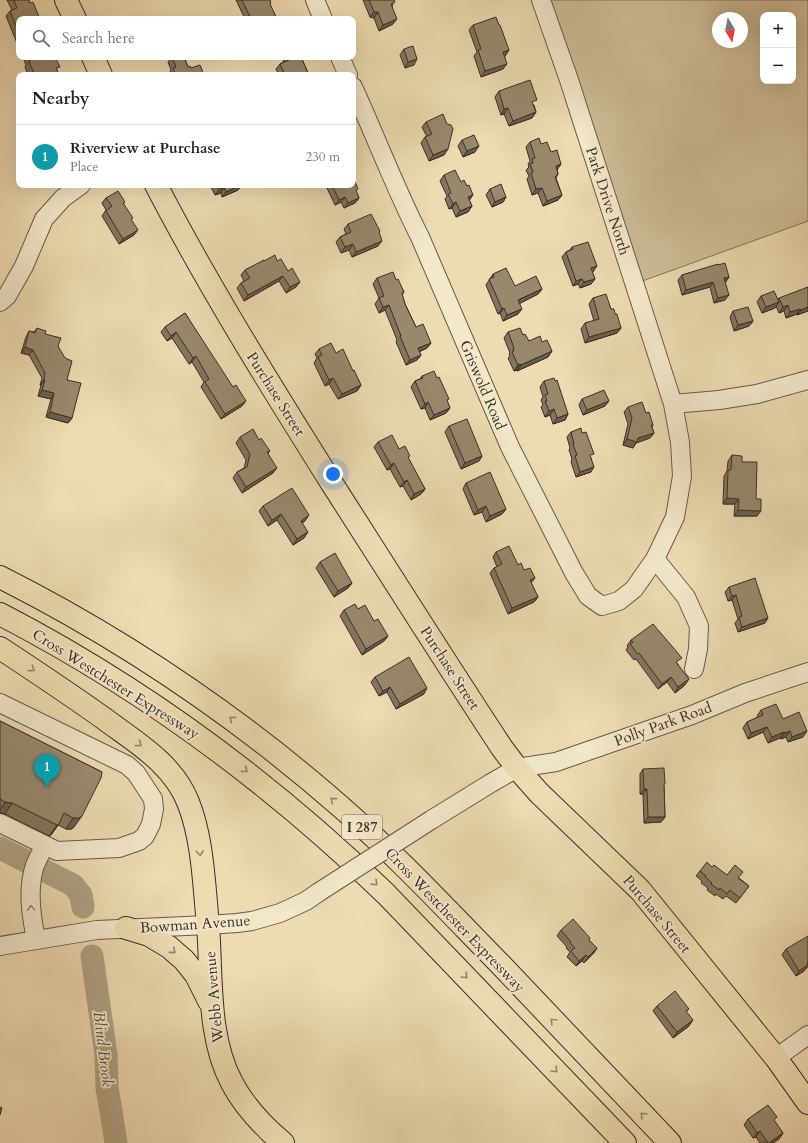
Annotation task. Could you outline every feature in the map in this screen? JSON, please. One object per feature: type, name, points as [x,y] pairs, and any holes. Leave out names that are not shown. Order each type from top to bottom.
[{"type":"main road","points":[[66,0],[74,16]]},
{"type":"main road","points":[[94,60],[100,72]]},
{"type":"main road","name":"Purchase Street","points":[[158,188],[185,241],[250,352],[407,602],[516,768],[539,793],[640,890],[776,1058],[808,1103]]},
{"type":"main road","name":"Cross Westchester Expressway","points":[[0,577],[76,617],[175,679],[232,719],[311,782],[358,822],[409,871],[670,1143]]},
{"type":"main road","name":"Cross Westchester Expressway","points":[[0,614],[40,634],[156,706],[231,759],[302,816],[391,899],[625,1143]]},
{"type":"main road","name":"Webb Avenue","points":[[0,648],[80,701],[142,746],[157,758],[174,776],[188,801],[198,832],[208,925],[212,1008],[218,1045],[223,1063],[242,1099],[268,1131],[283,1143]]},
{"type":"main road","points":[[126,928],[149,935],[169,947],[184,960],[196,975],[212,1008]]},
{"type":"street","points":[[314,0],[322,16]]},
{"type":"street","name":"Park Drive North","points":[[541,0],[569,80],[673,404],[680,442],[682,476],[675,517],[655,559]]},
{"type":"street","points":[[341,60],[347,72]]},
{"type":"street","name":"Griswold Road","points":[[356,94],[510,447],[574,573],[588,596],[602,606],[619,601],[634,589],[655,559]]},
{"type":"street","points":[[0,302],[7,296],[24,266],[44,219],[63,198],[77,188]]},
{"type":"street","points":[[673,404],[719,400],[757,394],[808,380]]},
{"type":"street","points":[[655,559],[686,597],[699,626],[698,650],[694,669]]},
{"type":"street","name":"Polly Park Road","points":[[516,768],[556,762],[692,715],[745,693],[808,672]]},
{"type":"street","points":[[0,703],[127,765],[136,773],[153,799],[154,809],[151,824],[145,836],[139,841],[120,848],[57,851],[42,850],[0,823]]},
{"type":"street","name":"Bowman Avenue","points":[[0,946],[97,930],[237,923],[280,913],[319,892],[431,820],[516,768]]},
{"type":"street","points":[[36,939],[32,920],[30,891],[32,876],[42,850]]},
{"type":"street","points":[[776,1058],[808,1035]]},
{"type":"shaded area","points":[[538,0],[808,0],[808,221],[637,283]]},
{"type":"building","points":[[14,0],[29,0],[30,3],[33,2],[39,16],[16,16],[16,26],[10,11],[17,8]]},
{"type":"building","points":[[242,0],[270,0],[270,4],[276,16],[250,16]]},
{"type":"building","points":[[369,0],[394,0],[395,2],[391,4],[397,19],[383,25],[378,12],[374,12]]},
{"type":"building","points":[[496,17],[509,50],[503,52],[507,64],[485,71],[478,50],[481,49],[473,25]]},
{"type":"building","points":[[413,46],[417,59],[408,62],[404,49]]},
{"type":"building","points":[[56,60],[60,67],[56,68],[58,72],[34,72],[29,62]]},
{"type":"building","points":[[173,60],[185,60],[188,67],[190,66],[191,68],[200,65],[203,72],[175,72],[173,68],[176,67]]},
{"type":"building","points":[[289,60],[302,60],[308,72],[284,72],[280,64]]},
{"type":"building","points":[[530,80],[537,100],[532,102],[536,112],[513,121],[508,108],[504,109],[499,91]]},
{"type":"building","points":[[443,114],[447,124],[451,125],[453,129],[448,149],[433,155],[425,137],[432,134],[426,122]]},
{"type":"building","points":[[474,135],[479,146],[467,151],[462,140]]},
{"type":"building","points":[[539,138],[541,144],[547,142],[551,152],[557,150],[561,164],[556,166],[558,174],[555,177],[562,195],[547,201],[542,188],[536,189],[531,173],[533,172],[530,164],[533,163],[532,159],[535,158],[530,142]]},
{"type":"building","points":[[455,170],[461,182],[464,180],[467,186],[469,185],[473,195],[468,197],[472,206],[460,211],[456,202],[453,204],[448,194],[451,193],[444,175]]},
{"type":"building","points":[[356,184],[358,189],[356,190],[359,198],[348,203],[345,197],[339,200],[333,188],[356,188]]},
{"type":"building","points":[[501,184],[506,197],[495,202],[490,189]]},
{"type":"building","points":[[224,188],[235,188],[226,192]]},
{"type":"building","points":[[118,191],[125,202],[123,203],[133,218],[131,219],[138,230],[123,239],[106,211],[112,206],[106,198]]},
{"type":"building","points":[[371,214],[380,231],[382,241],[356,252],[353,244],[345,247],[340,237],[351,232],[348,224]]},
{"type":"building","points":[[588,242],[597,266],[591,268],[595,279],[584,282],[582,279],[576,281],[566,252],[573,249],[572,247]]},
{"type":"building","points":[[275,255],[277,261],[281,259],[288,271],[292,268],[300,282],[290,287],[283,276],[248,295],[241,283],[250,278],[245,270]]},
{"type":"building","points":[[725,263],[729,277],[724,278],[729,295],[718,298],[713,282],[686,290],[682,275]]},
{"type":"building","points":[[506,268],[515,286],[536,276],[542,289],[518,300],[522,309],[507,315],[504,308],[502,309],[489,279],[494,277],[493,274]]},
{"type":"building","points":[[393,272],[396,280],[398,279],[404,292],[402,293],[405,304],[416,327],[423,324],[431,343],[418,348],[421,355],[410,360],[389,305],[383,307],[379,298],[384,296],[377,278]]},
{"type":"building","points":[[808,287],[808,307],[790,312],[788,305],[783,307],[779,298]]},
{"type":"building","points":[[774,291],[779,302],[766,307],[761,296]]},
{"type":"building","points":[[606,294],[611,309],[614,309],[615,314],[617,314],[621,328],[589,337],[585,323],[599,319],[593,298]]},
{"type":"building","points":[[748,307],[753,321],[738,325],[733,311]]},
{"type":"building","points":[[185,313],[233,387],[236,385],[246,401],[225,414],[205,382],[209,379],[196,356],[193,358],[176,332],[171,336],[165,327]]},
{"type":"building","points":[[37,328],[46,331],[45,334],[61,338],[58,346],[65,358],[72,361],[67,380],[81,383],[72,418],[50,412],[54,393],[42,390],[45,380],[45,373],[33,350],[25,347],[29,331],[35,333]]},
{"type":"building","points":[[520,328],[523,335],[525,334],[529,341],[540,336],[542,342],[547,340],[552,351],[518,365],[512,352],[514,351],[514,348],[508,332]]},
{"type":"building","points":[[331,343],[336,353],[343,349],[361,385],[342,394],[333,378],[329,380],[318,357],[322,355],[319,349]]},
{"type":"building","points":[[434,371],[437,378],[439,377],[449,399],[447,400],[450,408],[434,415],[428,402],[425,404],[415,381]]},
{"type":"building","points":[[554,378],[555,381],[557,380],[568,414],[557,418],[554,409],[549,411],[545,401],[547,401],[545,395],[548,394],[544,381]]},
{"type":"building","points":[[604,390],[609,401],[587,410],[582,399]]},
{"type":"building","points":[[642,402],[646,413],[649,412],[654,433],[638,438],[637,442],[627,439],[632,418],[628,407]]},
{"type":"building","points":[[467,419],[482,456],[465,463],[449,426]]},
{"type":"building","points":[[581,428],[582,433],[586,432],[594,454],[590,455],[594,467],[580,472],[575,456],[577,455],[571,432]]},
{"type":"building","points":[[253,429],[259,440],[261,438],[270,451],[267,452],[277,468],[246,487],[237,472],[247,467],[250,454],[240,437]]},
{"type":"building","points":[[392,435],[399,449],[405,446],[410,456],[408,457],[425,489],[414,494],[407,480],[404,482],[394,463],[391,465],[378,442]]},
{"type":"building","points":[[732,455],[742,456],[742,462],[757,462],[756,499],[761,499],[761,511],[738,510],[739,499],[727,498],[728,470],[731,470]]},
{"type":"building","points":[[490,472],[506,509],[490,516],[486,506],[478,510],[466,483]]},
{"type":"building","points":[[292,488],[309,515],[301,521],[308,532],[297,539],[281,514],[272,520],[263,506]]},
{"type":"building","points":[[509,546],[518,565],[521,563],[524,570],[530,568],[535,578],[530,580],[538,597],[512,608],[494,568],[502,564],[496,552]]},
{"type":"building","points":[[335,553],[352,583],[338,591],[320,562]]},
{"type":"building","points":[[755,578],[768,618],[742,627],[739,617],[742,616],[736,595],[732,596],[729,587]]},
{"type":"building","points":[[355,604],[358,609],[365,605],[374,621],[378,619],[388,636],[366,649],[344,610]]},
{"type":"building","points":[[653,624],[682,658],[676,662],[689,679],[678,687],[671,677],[662,684],[639,653],[638,654],[630,644],[633,642],[631,640]]},
{"type":"building","points":[[409,657],[427,688],[400,704],[390,687],[383,691],[375,677]]},
{"type":"building","points":[[776,704],[783,719],[799,712],[807,731],[792,737],[790,731],[772,737],[767,727],[751,733],[747,722],[763,715],[761,710]]},
{"type":"building","points":[[0,721],[102,772],[101,778],[82,816],[79,818],[73,818],[64,813],[59,824],[57,825],[12,803],[5,802],[0,799]]},
{"type":"building","points":[[664,768],[665,817],[648,817],[647,789],[644,789],[643,769]]},
{"type":"building","points":[[707,862],[712,867],[714,865],[727,875],[735,865],[743,872],[738,878],[749,886],[740,898],[730,890],[727,894],[720,888],[719,890],[711,884],[712,883],[700,871]]},
{"type":"building","points":[[573,919],[597,948],[588,957],[586,955],[579,961],[571,951],[575,948],[561,930]]},
{"type":"building","points":[[808,936],[808,965],[799,971],[786,949]]},
{"type":"building","points":[[675,991],[689,1009],[686,1011],[693,1020],[677,1032],[657,1006]]},
{"type":"building","points":[[768,1105],[777,1117],[774,1120],[783,1133],[769,1143],[760,1131],[757,1133],[748,1119]]},
{"type":"waterway","name":"Blind Brook","points":[[0,848],[73,885],[81,895],[83,907]]},
{"type":"waterway","name":"Blind Brook","points":[[92,956],[106,1055],[107,1088],[116,1143]]},
{"type":"place","name":"Riverview at Purchase","points":[[47,787]]}]
